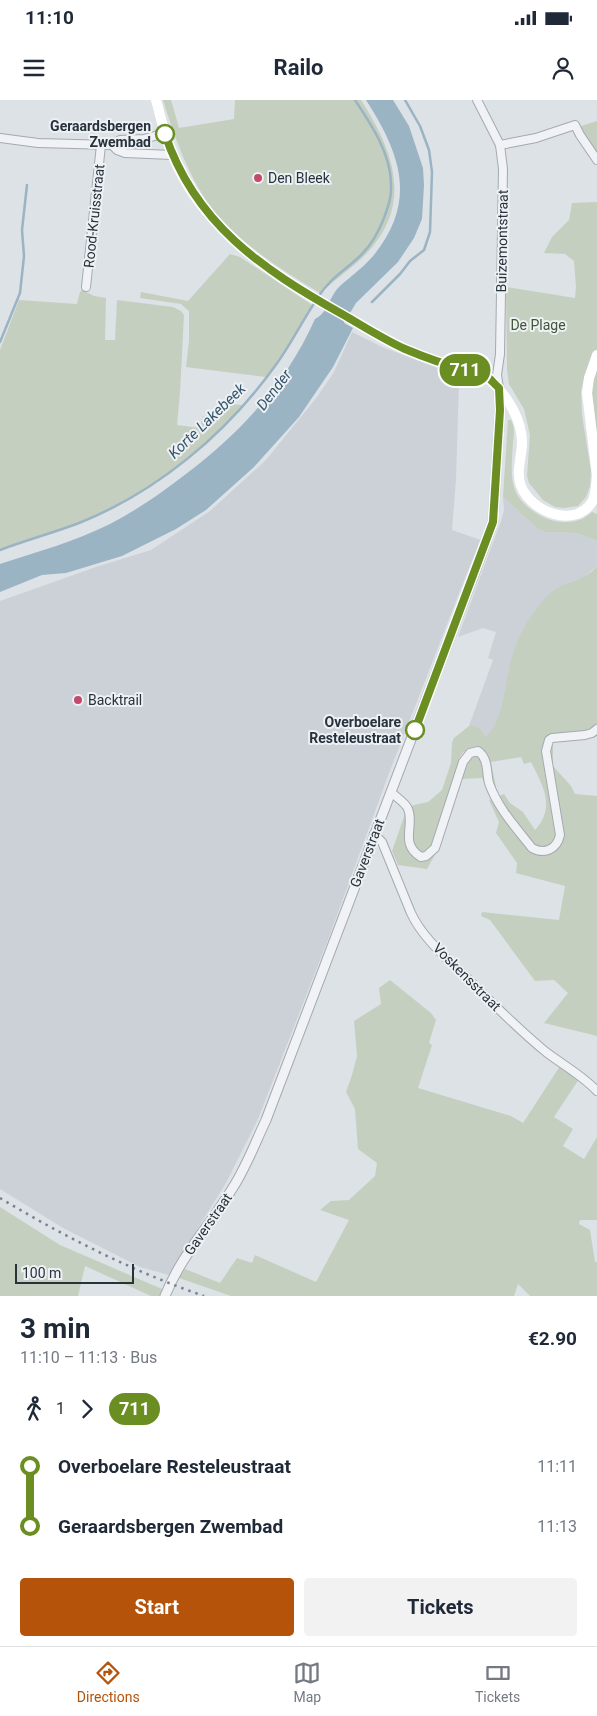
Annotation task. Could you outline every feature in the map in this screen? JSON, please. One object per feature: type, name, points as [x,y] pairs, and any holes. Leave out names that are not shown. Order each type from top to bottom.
[{"type":"main road","points":[[156,100],[172,155],[192,193],[236,244],[309,295],[369,330],[418,355],[484,375],[499,388],[517,416],[522,443],[519,467],[520,486],[530,501],[547,512],[564,516],[580,512],[594,503],[597,476],[587,393],[589,378],[597,355]]},
{"type":"street","name":"Buizemontstraat","points":[[477,100],[500,145],[503,169],[500,354],[497,375],[499,388]]},
{"type":"street","points":[[500,145],[536,138],[573,126],[597,160]]},
{"type":"street","points":[[0,138],[38,142],[112,145],[120,140],[144,139],[165,133]]},
{"type":"street","name":"Rood-Kruisstraat","points":[[86,286],[101,144]]},
{"type":"street","points":[[112,145],[124,153],[172,155]]},
{"type":"street","name":"Gaverstraat","points":[[165,1296],[177,1269],[233,1189],[266,1120],[493,522],[500,410],[499,388]]},
{"type":"street","points":[[391,792],[408,806],[408,835],[412,850],[421,857],[426,856],[432,853],[437,843],[459,770],[470,753],[478,751],[485,760],[489,784],[504,810],[532,848],[545,852],[556,845],[559,841],[560,832],[546,751],[549,740],[552,738],[585,735],[592,733],[597,728]]},
{"type":"street","name":"Voskensstraat","points":[[374,834],[382,842],[416,924],[443,954],[523,1033],[597,1091]]},
{"type":"shaded area","points":[[352,332],[382,347],[448,372],[459,380],[456,480],[452,530],[481,540],[388,776],[329,937],[258,1119],[226,1183],[169,1275],[140,1267],[63,1228],[0,1189],[0,601],[151,550],[210,511],[266,460],[317,397],[334,372]]},
{"type":"shaded area","points":[[503,497],[538,529],[545,532],[576,533],[597,541],[597,566],[582,579],[573,581],[505,696],[502,710],[492,730],[486,737],[480,728],[469,726],[493,660],[488,658],[496,632],[483,628],[458,637],[501,521],[504,510]]},
{"type":"green space","name":"Den Bleek","points":[[163,100],[171,100],[179,128],[234,119],[235,100],[361,100],[382,138],[394,176],[394,196],[390,215],[382,234],[362,258],[320,293],[256,251],[233,231],[212,208],[202,194],[186,163]]},
{"type":"green space","points":[[597,121],[597,153],[585,137],[581,126]]},
{"type":"green space","name":"De Plage","points":[[597,202],[597,432],[592,393],[593,374],[585,374],[581,391],[582,415],[591,471],[590,486],[586,497],[578,506],[555,507],[543,500],[529,483],[527,476],[530,435],[524,409],[509,384],[507,369],[506,287],[575,298],[574,261],[565,254],[544,253],[552,237],[569,220],[572,203]]},
{"type":"green space","points":[[230,254],[240,257],[312,305],[294,338],[266,377],[186,367],[189,341],[189,311],[181,304],[140,298],[141,292],[188,301]]},
{"type":"green space","points":[[84,288],[86,292],[94,296],[106,298],[105,340],[115,340],[117,300],[173,307],[184,315],[177,425],[200,428],[203,416],[217,418],[225,404],[243,405],[208,442],[169,474],[147,488],[80,522],[0,550],[0,350],[19,300],[77,304],[80,292]]},
{"type":"green space","points":[[508,420],[511,420],[514,428],[512,476],[517,493],[522,501],[541,516],[555,521],[575,521],[583,519],[592,512],[597,514],[597,541],[576,533],[545,532],[538,529],[503,497]]},
{"type":"green space","points":[[597,566],[597,724],[583,731],[552,735],[547,738],[543,745],[553,746],[553,766],[571,786],[575,794],[597,796],[597,1036],[544,1023],[568,993],[554,980],[535,981],[490,920],[481,916],[482,912],[559,920],[565,886],[516,873],[517,863],[496,833],[499,822],[489,800],[504,794],[510,803],[523,812],[535,830],[545,813],[546,805],[543,788],[531,762],[524,764],[521,757],[491,762],[496,787],[487,788],[482,778],[462,779],[471,756],[464,751],[460,757],[436,840],[436,853],[427,869],[398,865],[392,851],[406,811],[414,805],[428,802],[442,790],[451,763],[454,738],[469,726],[480,728],[486,737],[492,730],[502,705],[514,650],[529,619],[550,593],[582,578]]},
{"type":"green space","points":[[390,980],[431,1013],[436,1020],[429,1043],[432,1045],[418,1088],[511,1116],[523,1123],[560,1066],[579,1079],[554,1117],[573,1129],[563,1146],[584,1159],[597,1137],[597,1220],[580,1220],[579,1224],[590,1230],[595,1262],[597,1262],[597,1296],[530,1296],[518,1284],[514,1296],[231,1296],[179,1278],[185,1269],[220,1283],[237,1258],[252,1263],[255,1255],[316,1282],[349,1220],[320,1210],[331,1201],[349,1200],[375,1176],[377,1163],[358,1149],[355,1109],[346,1092],[357,1056],[354,1021],[381,1004],[379,988]]},
{"type":"green space","points":[[0,1207],[60,1245],[162,1289],[160,1296],[151,1296],[85,1266],[78,1296],[0,1296]]},
{"type":"water","name":"Dender","points":[[366,100],[393,100],[409,126],[423,168],[422,219],[414,238],[398,262],[356,303],[344,323],[353,328],[333,367],[299,417],[254,467],[206,510],[176,529],[122,556],[66,573],[42,575],[0,592],[0,564],[70,541],[110,524],[159,494],[217,449],[273,390],[303,344],[315,319],[326,308],[336,290],[374,255],[388,235],[396,215],[400,196],[395,158],[388,139]]},
{"type":"waterway","name":"Korte Lakebeek","points":[[318,297],[328,284],[369,246],[382,223],[390,197],[391,188],[388,162],[379,140],[355,100]]},
{"type":"waterway","points":[[372,302],[400,274],[410,261],[424,250],[430,232],[432,172],[429,150],[420,126],[405,100]]},
{"type":"waterway","points":[[0,342],[20,293],[24,256],[22,230],[27,185]]},
{"type":"waterway","name":"Korte Lakebeek","points":[[0,550],[69,527],[108,510],[136,495],[188,458],[235,415],[256,391],[280,358],[315,302]]},
{"type":"railway","points":[[0,1198],[99,1252],[151,1276],[204,1296]]},
{"type":"bus line","name":"711","points":[[165,134],[172,155],[192,193],[236,244],[309,295],[369,330],[418,355],[484,375],[499,388],[500,410],[493,522],[415,730]]},
{"type":"place","name":"Geraardsbergen Zwembad","points":[[165,134]]},
{"type":"place","name":"Den Bleek","points":[[258,178]]},
{"type":"place","name":"Backtrail","points":[[78,700]]},
{"type":"place","name":"Overboelare Resteleustraat","points":[[415,730]]}]
